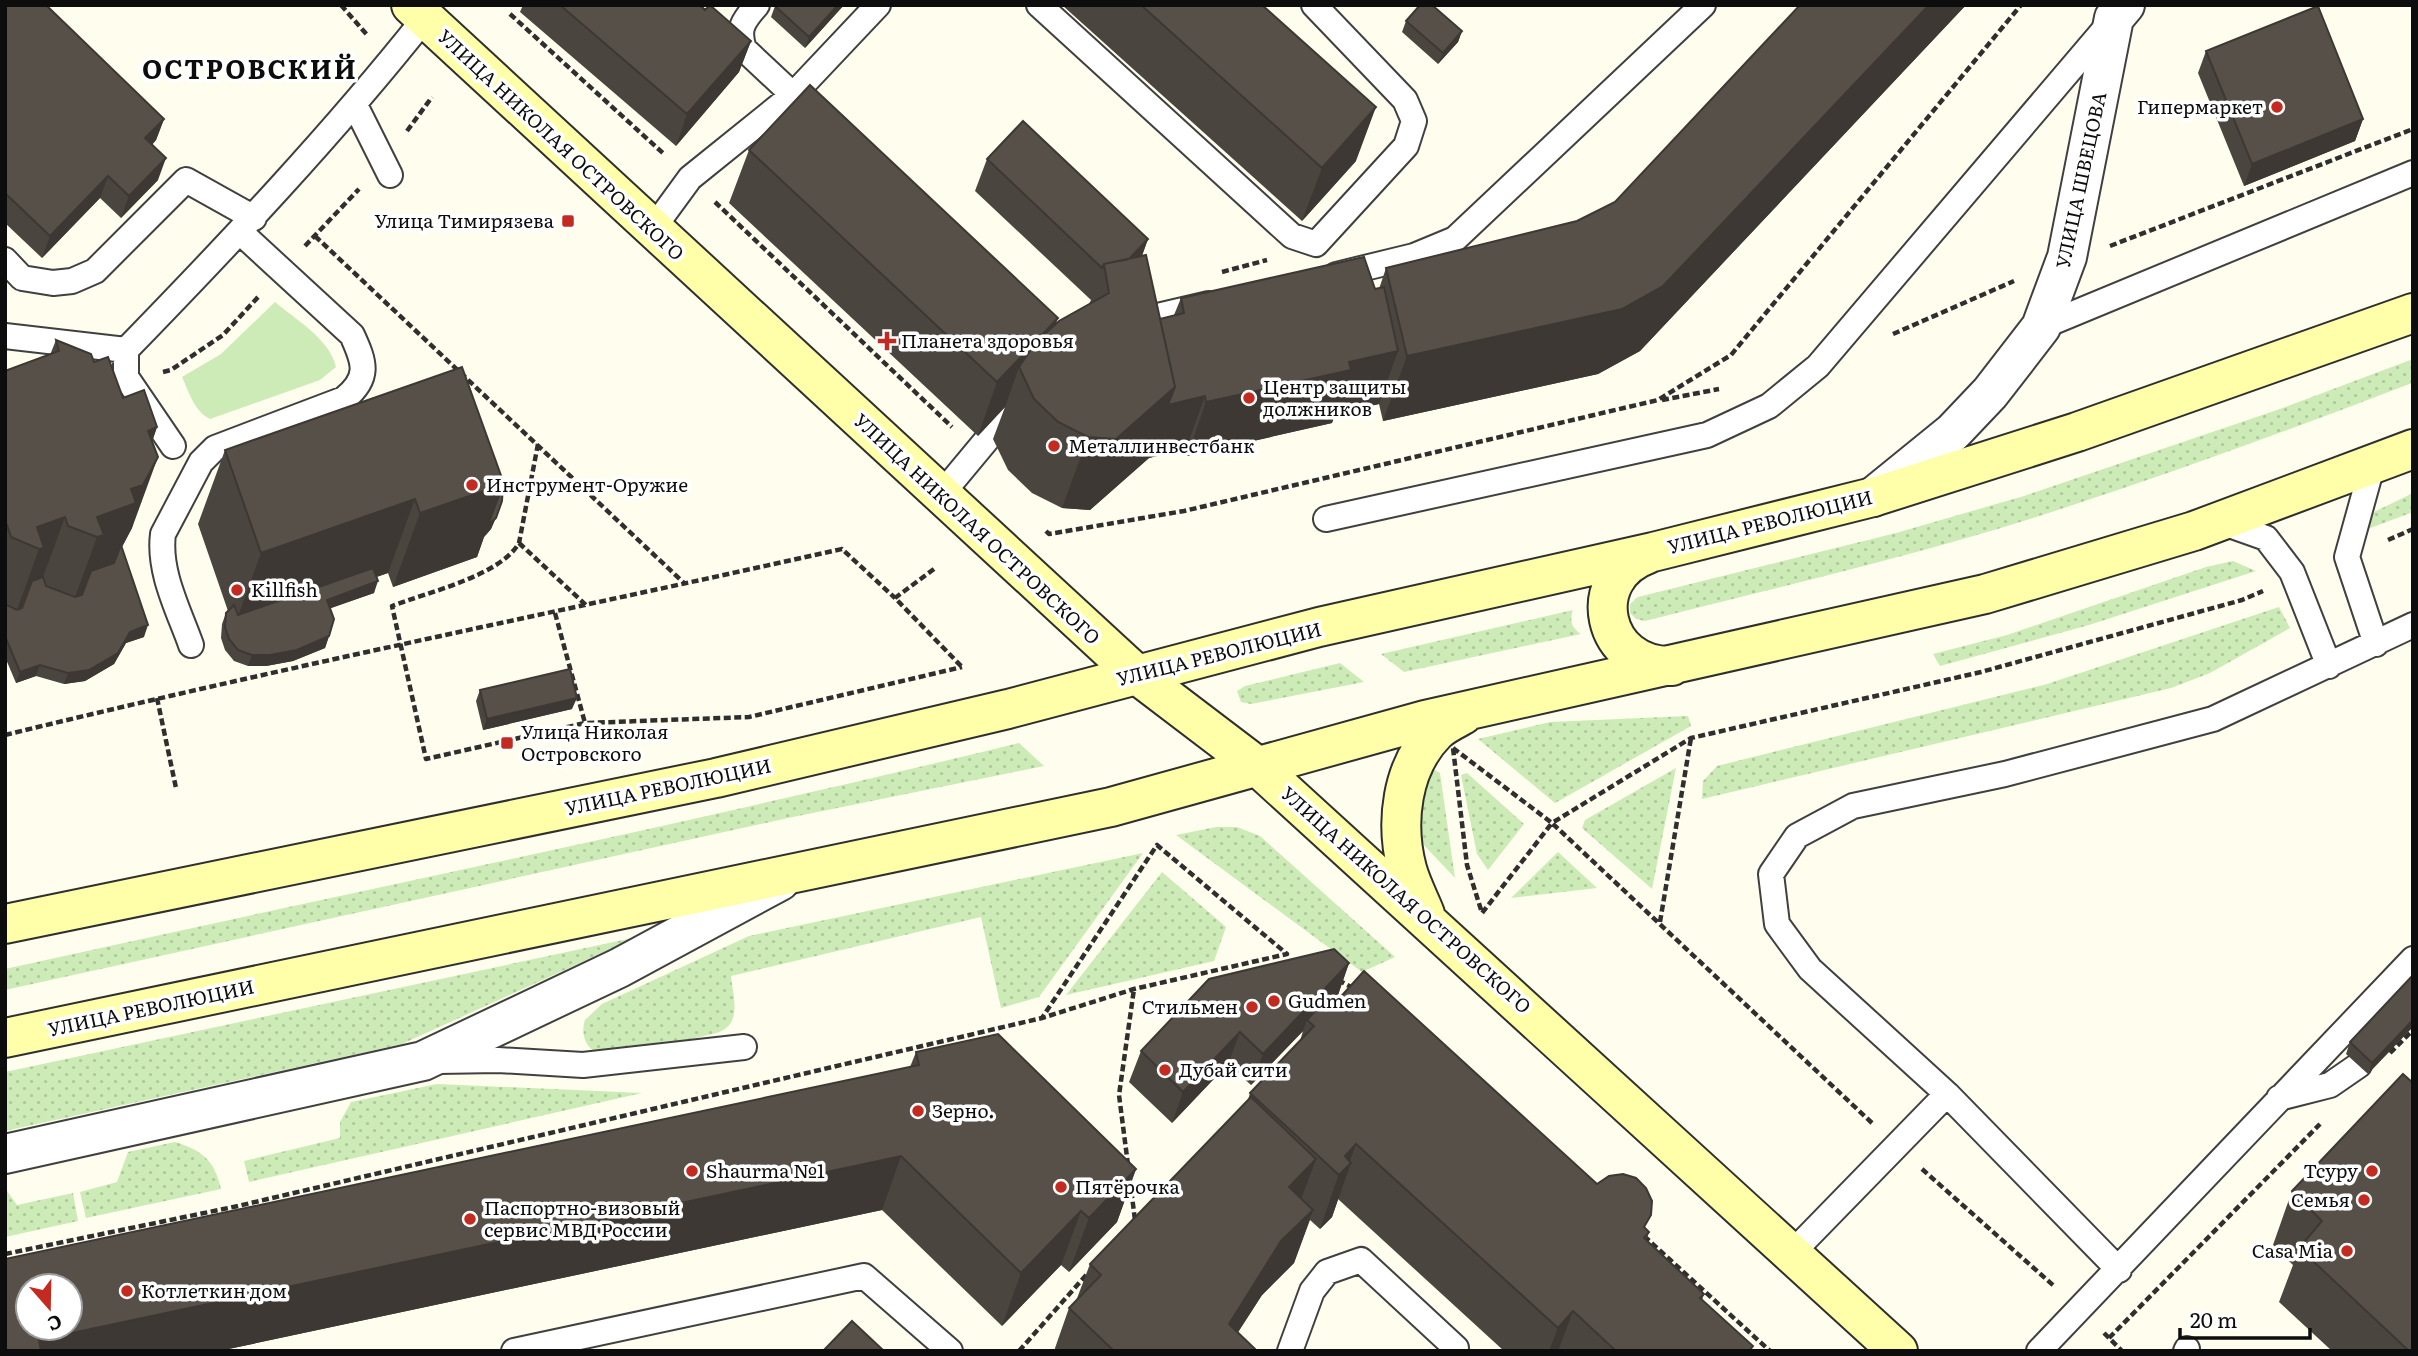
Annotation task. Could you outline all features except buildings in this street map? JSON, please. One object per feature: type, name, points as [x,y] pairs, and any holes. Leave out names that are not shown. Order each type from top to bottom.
[{"type":"main road","name":"УЛИЦА НИКОЛАЯ ОСТРОВСКОГО","points":[[423,10],[652,230],[940,496],[1136,674],[1257,766],[1898,1351]]},
{"type":"main road","name":"УЛИЦА РЕВОЛЮЦИИ","points":[[5,924],[716,778],[1008,709],[1332,624],[1653,552],[1873,497],[2077,432],[2413,313]]},
{"type":"main road","name":"УЛИЦА РЕВОЛЮЦИИ","points":[[5,1038],[1111,807],[1469,711],[1677,666],[1985,594],[2218,521],[2413,449]]},
{"type":"main road","points":[[1653,552],[1636,558],[1622,570],[1612,585],[1607,603],[1608,621],[1626,652],[1641,661],[1659,666],[1677,666]]},
{"type":"main road","points":[[1427,919],[1407,870],[1401,827],[1405,788],[1415,761],[1436,731],[1469,711]]},
{"type":"street","name":"УЛИЦА ШВЕЦОВА","points":[[1873,497],[1953,432],[1990,393],[2041,327],[2067,257],[2120,12]]},
{"type":"street","points":[[5,1154],[423,1061],[619,968],[794,873]]},
{"type":"lane","points":[[757,5],[741,24],[740,38],[744,49],[843,141]]},
{"type":"lane","points":[[652,230],[690,178],[793,96],[878,5]]},
{"type":"lane","points":[[1040,5],[1292,236],[1315,244],[1406,146],[1414,121],[1405,100],[1314,5]]},
{"type":"lane","points":[[1312,280],[1414,256],[1455,239],[1703,5]]},
{"type":"lane","points":[[173,446],[126,377],[127,350],[247,225],[355,105],[423,10]]},
{"type":"lane","points":[[1326,519],[1707,435],[1769,407],[1818,366],[2120,12]]},
{"type":"lane","points":[[355,105],[390,175]]},
{"type":"lane","points":[[2041,327],[2413,173]]},
{"type":"lane","points":[[5,260],[22,278],[53,283],[72,281],[96,271],[186,180],[247,225],[352,335],[361,355],[363,375],[356,389],[344,399],[215,448],[201,462],[163,534],[162,561],[191,645]]},
{"type":"lane","points":[[1145,318],[1235,298]]},
{"type":"lane","points":[[5,336],[127,350]]},
{"type":"lane","points":[[940,496],[1038,379]]},
{"type":"lane","points":[[2373,463],[2347,557],[2376,644]]},
{"type":"lane","points":[[2218,521],[2266,538],[2293,579],[2329,666]]},
{"type":"lane","points":[[2119,1270],[1947,1094],[1810,970],[1777,924],[1772,874],[1797,836],[1853,806],[2005,774],[2213,719],[2413,625]]},
{"type":"lane","points":[[2039,1351],[2119,1270],[2278,1098],[2413,960]]},
{"type":"lane","points":[[423,1061],[498,1060],[583,1065],[744,1047]]},
{"type":"lane","points":[[2278,1098],[2330,1085],[2359,1066]]},
{"type":"lane","points":[[1791,1254],[1947,1094]]},
{"type":"lane","points":[[1290,1351],[1312,1291],[1327,1272],[1361,1260],[1457,1350]]},
{"type":"lane","points":[[514,1351],[864,1276],[950,1351]]},
{"type":"path","points":[[1040,527],[1049,534],[1184,511],[1658,400],[1731,355],[2021,5]]},
{"type":"path","points":[[510,14],[690,178],[978,452]]},
{"type":"path","points":[[316,236],[685,584]]},
{"type":"path","points":[[5,736],[397,643],[555,613],[842,549],[895,598],[962,667],[749,717],[586,723],[426,759],[397,643],[391,606],[495,567],[513,554],[519,542],[538,444]]},
{"type":"path","points":[[2347,557],[2413,529]]},
{"type":"path","points":[[519,542],[587,606]]},
{"type":"path","points":[[895,598],[934,569]]},
{"type":"path","points":[[2122,1351],[1898,1147],[1552,823],[1453,748],[1468,865],[1482,914],[1552,823],[1691,738],[1981,673],[2242,600],[2293,579]]},
{"type":"path","points":[[555,613],[586,723]]},
{"type":"path","points":[[157,698],[176,788]]},
{"type":"path","points":[[1660,923],[1691,738]]},
{"type":"path","points":[[1042,1018],[1157,845],[1287,954],[1299,960]]},
{"type":"path","points":[[5,1254],[238,1206],[927,1045],[1042,1018],[1134,989],[1287,954]]},
{"type":"path","points":[[1333,978],[1367,994]]},
{"type":"path","points":[[1134,989],[1119,1095],[1135,1220]]},
{"type":"path","points":[[1348,999],[1356,990]]},
{"type":"path","points":[[2383,1060],[2413,1030]]},
{"type":"path","points":[[927,1045],[931,1057]]},
{"type":"path","points":[[2109,1338],[2325,1119]]},
{"type":"path","points":[[1126,1230],[1144,1211]]},
{"type":"path","points":[[1637,1229],[1770,1351]]},
{"type":"path","points":[[1019,1351],[1090,1270]]},
{"type":"green space","points":[[275,302],[320,339],[333,357],[336,367],[320,380],[210,419],[204,416],[182,377],[221,354]]},
{"type":"green space","points":[[2413,359],[2412,383],[2224,453],[2033,518],[1889,559],[1645,621],[1636,619],[1630,613],[1630,604],[1638,597],[1896,533],[2024,496],[2277,410]]},
{"type":"green space","points":[[2413,493],[2413,512],[2365,530],[2374,512]]},
{"type":"green space","points":[[2233,561],[2256,571],[2089,625],[1940,666],[1933,654],[2007,635],[2206,567]]},
{"type":"green space","points":[[2279,607],[2290,628],[2210,673],[2171,688],[1702,799],[1703,781],[1717,766],[2047,684]]},
{"type":"green space","points":[[1573,610],[1572,624],[1581,634],[1404,672],[1381,654]]},
{"type":"green space","points":[[1340,663],[1364,682],[1251,704],[1241,702],[1237,691],[1245,686]]},
{"type":"green space","points":[[1688,716],[1691,726],[1555,803],[1478,739],[1550,722]]},
{"type":"green space","points":[[1019,743],[1044,766],[793,817],[5,990],[5,969],[640,831]]},
{"type":"green space","points":[[1428,766],[1440,773],[1455,878],[1420,841],[1414,784]]},
{"type":"green space","points":[[1676,768],[1652,889],[1582,828],[1585,820]]},
{"type":"green space","points":[[1467,773],[1524,824],[1488,870],[1477,854],[1461,775]]},
{"type":"green space","points":[[1216,827],[1237,827],[1260,836],[1395,957],[1362,972],[1176,835]]},
{"type":"green space","points":[[1558,852],[1597,888],[1511,898]]},
{"type":"green space","points":[[1143,853],[1039,997],[1001,1008],[981,917],[731,976],[733,1017],[725,1029],[717,1033],[656,1047],[608,1053],[593,1050],[585,1039],[585,1020],[602,1004],[749,936]]},
{"type":"green space","points":[[1162,872],[1226,927],[1214,961],[1066,995]]},
{"type":"green space","points":[[637,937],[402,1044],[5,1131],[5,1072]]},
{"type":"green space","points":[[437,1084],[642,1093],[249,1182],[244,1161],[340,1138],[340,1122],[351,1102]]},
{"type":"green space","points":[[175,1142],[206,1158],[215,1171],[221,1189],[86,1218],[80,1192],[117,1182],[128,1152]]},
{"type":"green space","points":[[5,1188],[17,1205],[73,1193],[78,1221],[5,1237]]},
{"type":"place","name":"Гипермаркет","points":[[2277,107]]},
{"type":"place","name":"Улица Тимирязева","points":[[568,221]]},
{"type":"place","name":"Планета здоровья","points":[[887,341]]},
{"type":"place","name":"Центр защиты должников","points":[[1249,398]]},
{"type":"place","name":"Металлинвестбанк","points":[[1054,446]]},
{"type":"place","name":"Инструмент-Оружие","points":[[472,485]]},
{"type":"place","name":"Killfish","points":[[237,590]]},
{"type":"place","name":"Улица Николая Островского","points":[[507,743]]},
{"type":"place","name":"Gudmen","points":[[1274,1001]]},
{"type":"place","name":"Стильмен","points":[[1252,1007]]},
{"type":"place","name":"Дубай сити","points":[[1165,1070]]},
{"type":"place","name":"Зерно.","points":[[918,1111]]},
{"type":"place","name":"Shaurma №1","points":[[692,1171]]},
{"type":"place","name":"Тсуру","points":[[2372,1171]]},
{"type":"place","name":"Пятёрочка","points":[[1061,1187]]},
{"type":"place","name":"Семья","points":[[2364,1200]]},
{"type":"place","name":"Паспортно-визовый сервис МВД России","points":[[470,1219]]},
{"type":"place","name":"Casa Mia","points":[[2347,1251]]},
{"type":"place","name":"Котлеткин дом","points":[[127,1291]]},
{"type":"district","name":"ОСТРОВСКИЙ","points":[[250,70]]}]
